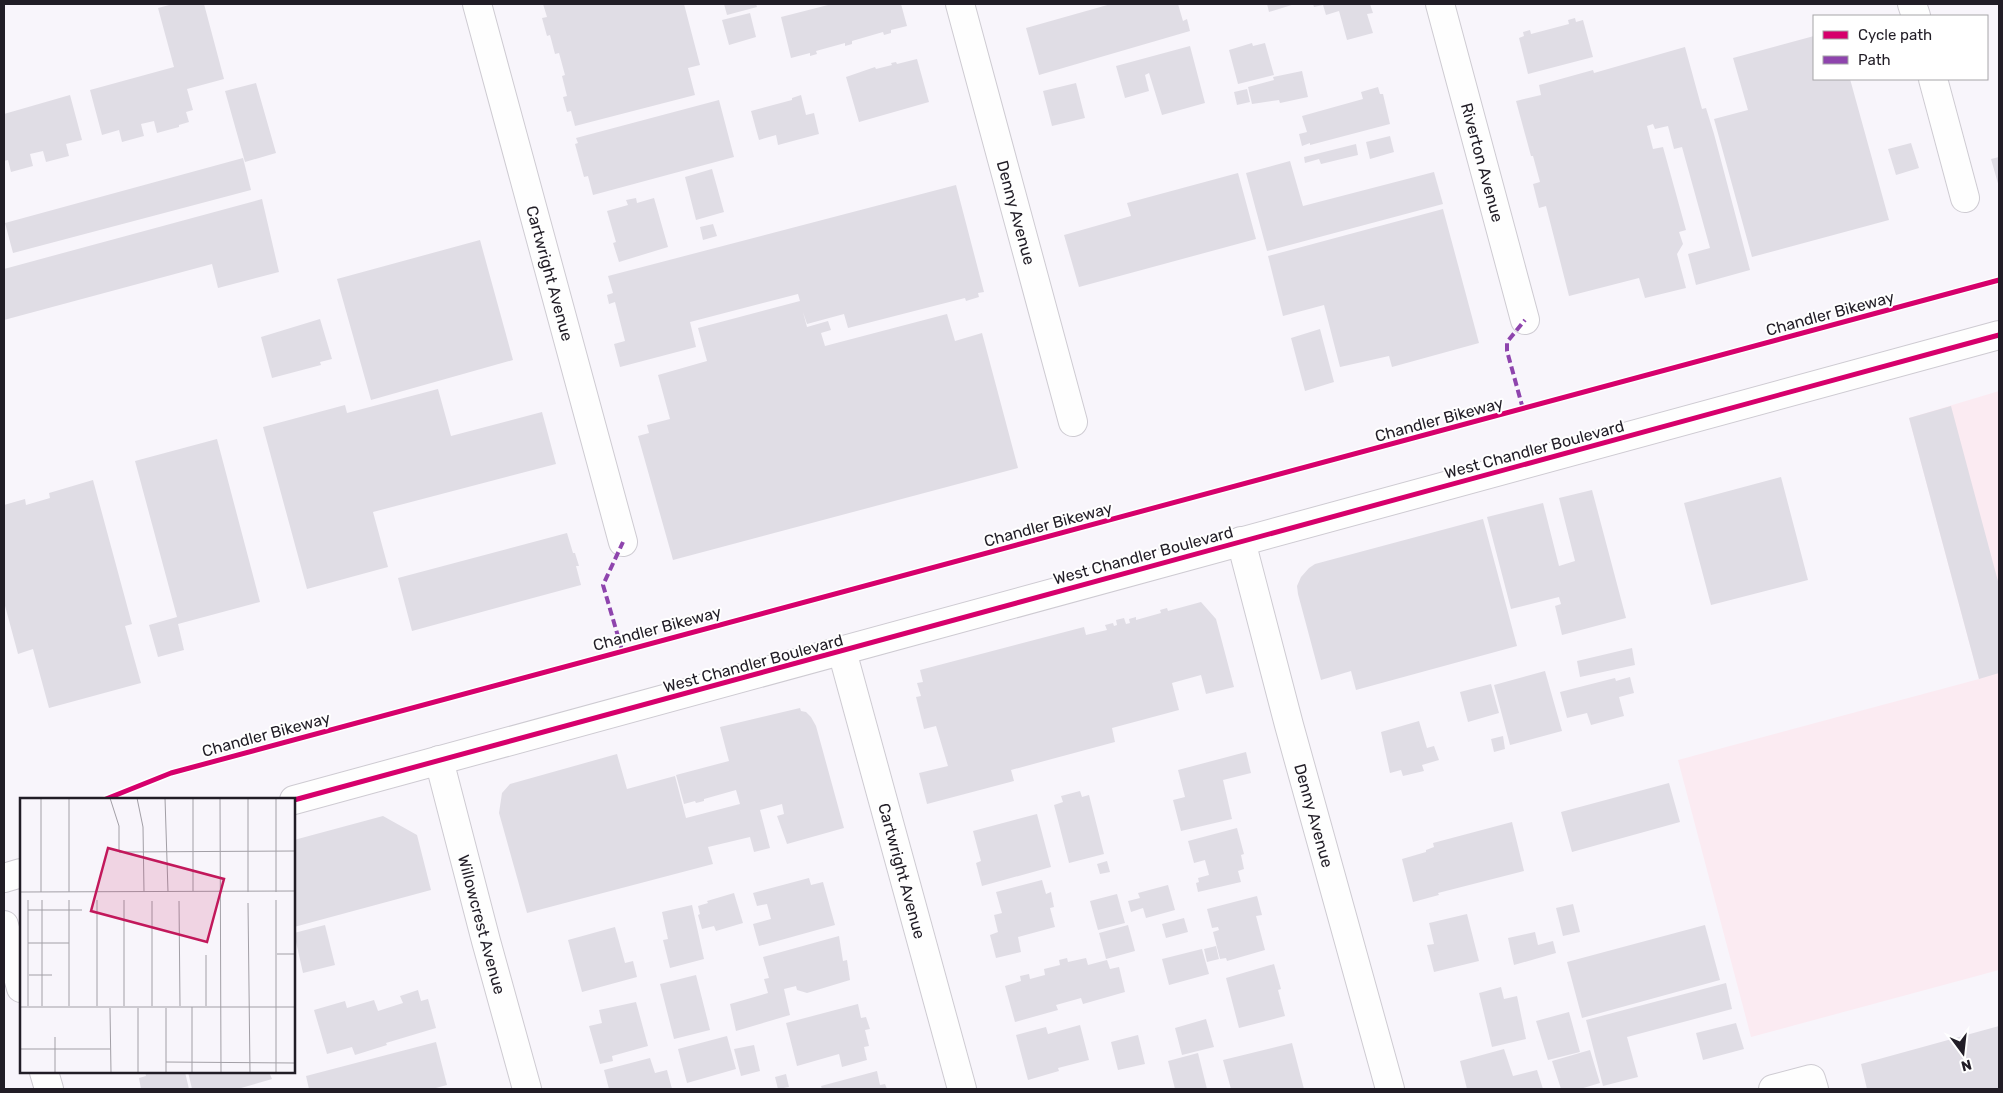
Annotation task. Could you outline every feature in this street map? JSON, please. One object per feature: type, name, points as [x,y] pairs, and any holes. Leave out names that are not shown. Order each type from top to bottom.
[{"type":"street","name":"Cartwright Avenue","points":[[478,4],[623,542]]},
{"type":"street","name":"Denny Avenue","points":[[960,4],[1072,422]]},
{"type":"street","name":"Riverton Avenue","points":[[1440,4],[1526,320]]},
{"type":"street","points":[[1933,80],[1966,198]]},
{"type":"street","name":"West Chandler Boulevard","points":[[295,800],[1999,336]]},
{"type":"street","name":"Denny Avenue","points":[[1241,541],[1289,725],[1390,1089]]},
{"type":"street","name":"Cartwright Avenue","points":[[842,651],[962,1089]]},
{"type":"street","name":"Willowcrest Avenue","points":[[439,760],[527,1089]]},
{"type":"street","points":[[4,878],[20,873]]},
{"type":"street","points":[[4,925],[20,984]]},
{"type":"street","points":[[44,1073],[49,1089]]},
{"type":"street","points":[[1773,1089],[1813,1084]]},
{"type":"shaded area","points":[[1999,391],[1999,970],[1751,1037],[1678,760],[1979,679],[1909,418]]},
{"type":"building","points":[[173,4],[204,4],[224,79],[187,89],[193,110],[186,112],[189,122],[179,125],[179,127],[157,133],[154,121],[141,124],[144,136],[122,142],[119,130],[102,135],[90,90],[174,67],[158,8]]},
{"type":"building","points":[[543,4],[684,4],[700,65],[688,68],[695,95],[575,126],[571,111],[567,112],[563,97],[567,96],[562,76],[565,75],[559,53],[555,54],[550,35],[547,36],[542,18],[547,17]]},
{"type":"building","points":[[724,4],[756,4],[757,7],[727,15]]},
{"type":"building","points":[[832,4],[901,4],[907,26],[891,30],[891,33],[884,35],[883,32],[852,41],[852,44],[845,46],[845,43],[816,51],[817,54],[810,56],[810,53],[791,58],[781,17]]},
{"type":"building","points":[[1111,4],[1178,4],[1183,21],[1187,19],[1190,31],[1039,75],[1026,28]]},
{"type":"building","points":[[1267,4],[1295,4],[1269,12]]},
{"type":"building","points":[[1313,4],[1370,4],[1373,13],[1367,14],[1373,33],[1347,40],[1339,11],[1326,15],[1323,5],[1314,7]]},
{"type":"building","points":[[750,13],[756,37],[729,45],[722,20]]},
{"type":"building","points":[[1575,18],[1576,22],[1583,20],[1593,57],[1528,74],[1519,38],[1524,36],[1523,32],[1530,30],[1531,34],[1569,24],[1568,20]]},
{"type":"building","points":[[1813,36],[1813,80],[1850,80],[1889,220],[1752,257],[1714,119],[1748,110],[1733,58]]},
{"type":"building","points":[[1252,43],[1253,46],[1265,43],[1274,75],[1238,84],[1229,50]]},
{"type":"building","points":[[1190,46],[1205,103],[1162,115],[1149,73],[1145,75],[1149,91],[1125,98],[1116,66]]},
{"type":"building","points":[[1685,47],[1702,109],[1706,108],[1714,134],[1750,270],[1696,285],[1688,254],[1710,248],[1682,147],[1674,149],[1668,126],[1655,129],[1653,124],[1647,126],[1653,149],[1663,147],[1686,230],[1679,232],[1683,244],[1677,254],[1686,288],[1645,298],[1639,278],[1569,296],[1546,206],[1539,208],[1533,184],[1540,182],[1516,101],[1541,95],[1539,85],[1593,70],[1594,73]]},
{"type":"building","points":[[917,59],[929,102],[859,122],[846,77],[875,67],[876,69],[892,65],[891,63],[896,62],[897,64]]},
{"type":"building","points":[[1302,71],[1308,97],[1280,103],[1279,100],[1252,104],[1248,87],[1274,80],[1273,77]]},
{"type":"building","points":[[256,83],[276,153],[245,162],[225,91]]},
{"type":"building","points":[[1076,83],[1085,118],[1052,126],[1043,91]]},
{"type":"building","points":[[1378,87],[1380,94],[1383,94],[1390,124],[1302,146],[1299,134],[1307,132],[1302,116],[1363,99],[1361,92]]},
{"type":"building","points":[[1247,89],[1250,102],[1237,105],[1234,92]]},
{"type":"building","points":[[70,95],[82,140],[66,144],[69,156],[46,162],[43,151],[30,154],[33,166],[11,172],[8,160],[4,161],[4,114]]},
{"type":"building","points":[[801,95],[806,115],[814,113],[819,134],[778,145],[776,135],[759,140],[751,111],[792,100],[792,98]]},
{"type":"building","points":[[719,100],[734,157],[593,195],[588,176],[584,177],[575,144],[578,143],[576,138]]},
{"type":"building","points":[[1390,136],[1394,152],[1370,159],[1366,142]]},
{"type":"building","points":[[1911,143],[1919,168],[1896,175],[1888,149]]},
{"type":"building","points":[[1356,144],[1358,155],[1321,164],[1319,159],[1305,163],[1304,157]]},
{"type":"building","points":[[1999,157],[1999,187],[1991,159]]},
{"type":"building","points":[[243,158],[251,190],[13,253],[5,223]]},
{"type":"building","points":[[1290,161],[1303,206],[1434,172],[1443,204],[1267,251],[1246,173]]},
{"type":"building","points":[[712,169],[724,212],[696,220],[685,177]]},
{"type":"building","points":[[1238,173],[1256,239],[1079,287],[1064,235],[1131,216],[1127,203]]},
{"type":"building","points":[[956,185],[984,292],[978,293],[979,297],[966,301],[965,298],[848,328],[844,314],[807,324],[803,312],[807,327],[828,321],[831,330],[821,333],[825,346],[947,314],[955,341],[982,333],[1018,468],[673,560],[638,436],[649,433],[647,425],[670,419],[658,375],[707,361],[698,328],[800,301],[798,294],[690,322],[696,347],[620,367],[614,344],[625,341],[615,302],[609,304],[607,295],[613,293],[608,276]]},
{"type":"building","points":[[636,198],[637,203],[654,198],[668,247],[619,262],[613,243],[616,242],[607,211],[628,205],[626,200]]},
{"type":"building","points":[[262,199],[279,272],[218,288],[212,264],[4,320],[4,269]]},
{"type":"building","points":[[1443,209],[1479,343],[1392,367],[1389,356],[1340,367],[1324,305],[1283,316],[1268,256]]},
{"type":"building","points":[[713,224],[717,236],[703,240],[700,227]]},
{"type":"building","points":[[480,240],[513,360],[371,400],[337,279]]},
{"type":"building","points":[[320,319],[332,359],[320,362],[321,365],[272,378],[261,337]]},
{"type":"building","points":[[1320,329],[1334,382],[1305,391],[1291,338]]},
{"type":"building","points":[[438,389],[451,436],[542,412],[556,464],[373,512],[388,567],[307,589],[263,427],[345,405],[347,413]]},
{"type":"building","points":[[1951,406],[1999,585],[1999,673],[1979,679],[1909,418]]},
{"type":"building","points":[[217,439],[260,602],[178,624],[184,650],[158,657],[149,625],[177,617],[135,461]]},
{"type":"building","points":[[1781,477],[1808,580],[1711,605],[1684,503]]},
{"type":"building","points":[[93,480],[132,624],[125,626],[141,683],[49,708],[33,649],[18,654],[4,602],[4,505],[25,499],[26,505],[50,498],[49,493]]},
{"type":"building","points":[[1592,490],[1626,618],[1562,635],[1555,606],[1561,604],[1559,597],[1511,609],[1487,517],[1543,503],[1559,566],[1575,561],[1559,498]]},
{"type":"building","points":[[1483,519],[1517,646],[1356,690],[1351,671],[1321,680],[1297,586],[1301,577],[1309,568],[1315,564]]},
{"type":"building","points":[[567,533],[579,566],[576,566],[581,585],[412,631],[398,578]]},
{"type":"building","points":[[1201,602],[1216,619],[1234,687],[1206,694],[1201,675],[1172,683],[1179,710],[1112,728],[1115,742],[1011,770],[1014,781],[927,804],[919,773],[948,766],[936,726],[924,729],[916,697],[921,696],[917,683],[923,682],[920,670],[1084,627],[1086,635],[1107,630],[1105,625],[1113,623],[1114,626],[1117,625],[1116,620],[1124,618],[1126,624],[1130,623],[1129,619],[1136,617],[1136,620],[1161,613],[1160,610],[1167,608],[1168,611]]},
{"type":"building","points":[[1632,648],[1635,665],[1580,677],[1577,661]]},
{"type":"building","points":[[1545,671],[1562,731],[1510,745],[1494,685]]},
{"type":"building","points":[[1630,677],[1634,693],[1619,697],[1624,716],[1591,725],[1587,713],[1567,718],[1560,692],[1615,678],[1616,681]]},
{"type":"building","points":[[1491,684],[1499,713],[1468,722],[1460,692]]},
{"type":"building","points":[[800,708],[801,711],[806,712],[811,717],[816,726],[844,828],[787,844],[777,816],[784,814],[782,804],[760,810],[770,848],[754,852],[750,837],[708,847],[713,864],[527,913],[499,813],[502,793],[510,784],[617,754],[627,789],[675,776],[686,818],[740,804],[736,790],[704,799],[704,801],[684,804],[676,775],[729,761],[720,727]]},
{"type":"building","points":[[1419,721],[1427,748],[1434,746],[1439,760],[1422,765],[1424,771],[1403,776],[1401,770],[1390,773],[1381,732]]},
{"type":"building","points":[[1503,736],[1505,749],[1494,752],[1491,739]]},
{"type":"building","points":[[1246,752],[1251,773],[1223,780],[1232,819],[1181,831],[1173,800],[1185,797],[1178,770]]},
{"type":"building","points":[[1669,783],[1680,822],[1572,852],[1561,812]]},
{"type":"building","points":[[1080,791],[1082,797],[1089,795],[1104,854],[1069,863],[1054,805],[1063,802],[1061,796]]},
{"type":"building","points":[[1037,814],[1051,867],[982,886],[976,863],[981,861],[973,831]]},
{"type":"building","points":[[383,816],[417,835],[431,890],[295,927],[295,840]]},
{"type":"building","points":[[1512,822],[1524,871],[1438,893],[1439,895],[1413,902],[1402,859],[1426,852],[1426,850],[1434,847],[1433,843]]},
{"type":"building","points":[[1237,828],[1244,854],[1241,855],[1244,869],[1238,871],[1241,882],[1198,892],[1196,883],[1199,882],[1198,878],[1209,875],[1205,860],[1194,863],[1188,841]]},
{"type":"building","points":[[1107,861],[1110,872],[1100,874],[1097,864]]},
{"type":"building","points":[[809,878],[811,885],[823,882],[835,925],[759,946],[753,924],[771,919],[767,904],[757,906],[753,893]]},
{"type":"building","points":[[1042,880],[1046,894],[1051,892],[1054,907],[1050,908],[1055,927],[1018,937],[1021,952],[996,958],[990,935],[998,932],[994,915],[1002,913],[996,892]]},
{"type":"building","points":[[1168,885],[1175,910],[1146,918],[1143,908],[1131,912],[1128,901],[1140,898],[1138,893]]},
{"type":"building","points":[[734,893],[743,923],[716,931],[714,926],[702,929],[698,915],[700,914],[698,906],[708,903],[707,901]]},
{"type":"building","points":[[1117,894],[1125,923],[1098,930],[1090,901]]},
{"type":"building","points":[[1257,896],[1262,915],[1256,916],[1265,950],[1227,961],[1226,958],[1220,959],[1213,932],[1219,930],[1218,927],[1212,928],[1207,909]]},
{"type":"building","points":[[1573,904],[1580,932],[1563,936],[1556,908]]},
{"type":"building","points":[[692,905],[704,959],[670,968],[663,940],[668,939],[662,912]]},
{"type":"building","points":[[1467,914],[1479,961],[1434,972],[1427,945],[1434,944],[1429,923]]},
{"type":"building","points":[[1184,918],[1188,932],[1166,938],[1162,924]]},
{"type":"building","points":[[325,925],[335,965],[303,973],[295,933]]},
{"type":"building","points":[[1128,925],[1135,951],[1106,959],[1099,933]]},
{"type":"building","points":[[1705,925],[1720,980],[1582,1018],[1567,962]]},
{"type":"building","points":[[615,927],[625,963],[633,961],[637,977],[582,992],[568,940]]},
{"type":"building","points":[[1535,932],[1538,945],[1553,941],[1556,953],[1514,965],[1508,938]]},
{"type":"building","points":[[839,936],[843,961],[847,960],[850,980],[807,993],[797,990],[796,986],[784,989],[790,1015],[736,1031],[730,1004],[768,993],[764,979],[769,978],[763,957]]},
{"type":"building","points":[[1216,946],[1219,959],[1207,962],[1204,949]]},
{"type":"building","points":[[1202,949],[1209,974],[1169,985],[1162,959]]},
{"type":"building","points":[[1067,958],[1068,962],[1086,958],[1088,965],[1107,960],[1110,969],[1119,967],[1125,992],[1083,1004],[1081,998],[1056,1005],[1058,1010],[1015,1022],[1005,986],[1021,981],[1020,976],[1029,974],[1030,979],[1045,975],[1044,969],[1060,965],[1059,960]]},
{"type":"building","points":[[1274,964],[1281,989],[1278,990],[1285,1016],[1239,1028],[1226,978]]},
{"type":"building","points":[[696,975],[710,1030],[674,1039],[660,984]]},
{"type":"building","points":[[1726,983],[1732,1009],[1627,1037],[1638,1077],[1603,1086],[1586,1020]]},
{"type":"building","points":[[1501,987],[1504,999],[1517,996],[1526,1039],[1492,1047],[1479,993]]},
{"type":"building","points":[[418,990],[421,1001],[428,999],[436,1028],[386,1043],[387,1045],[355,1055],[352,1047],[327,1054],[314,1010],[345,1001],[347,1008],[374,1000],[378,1011],[403,1003],[400,996]]},
{"type":"building","points":[[636,1002],[648,1046],[612,1056],[613,1061],[600,1064],[589,1026],[602,1023],[599,1010]]},
{"type":"building","points":[[858,1004],[861,1018],[866,1017],[870,1029],[865,1030],[869,1046],[864,1047],[867,1060],[842,1067],[839,1054],[797,1066],[786,1023]]},
{"type":"building","points":[[1569,1012],[1580,1052],[1548,1060],[1536,1021]]},
{"type":"building","points":[[1206,1019],[1214,1047],[1182,1055],[1175,1028]]},
{"type":"building","points":[[1736,1023],[1744,1049],[1703,1060],[1696,1033]]},
{"type":"building","points":[[1080,1025],[1089,1060],[1058,1068],[1059,1071],[1028,1080],[1016,1035],[1046,1027],[1048,1034]]},
{"type":"building","points":[[1999,1026],[1999,1089],[1867,1089],[1861,1064]]},
{"type":"building","points":[[1138,1035],[1145,1064],[1118,1070],[1111,1042]]},
{"type":"building","points":[[727,1036],[736,1069],[687,1083],[678,1049]]},
{"type":"building","points":[[436,1042],[447,1085],[432,1089],[309,1089],[306,1076]]},
{"type":"building","points":[[1292,1043],[1304,1089],[1231,1089],[1223,1060]]},
{"type":"building","points":[[754,1045],[760,1071],[741,1076],[734,1049]]},
{"type":"building","points":[[1504,1049],[1513,1076],[1537,1070],[1543,1089],[1467,1089],[1460,1061]]},
{"type":"building","points":[[1590,1050],[1600,1083],[1580,1089],[1561,1089],[1552,1061]]},
{"type":"building","points":[[1198,1053],[1207,1089],[1175,1089],[1168,1061]]},
{"type":"building","points":[[650,1058],[655,1073],[667,1070],[672,1089],[609,1089],[604,1070]]},
{"type":"building","points":[[877,1071],[880,1085],[885,1084],[887,1089],[822,1089],[821,1086]]},
{"type":"building","points":[[145,1073],[185,1073],[189,1089],[141,1089],[139,1078],[146,1076]]},
{"type":"building","points":[[188,1073],[269,1073],[272,1079],[241,1089],[192,1089]]},
{"type":"building","points":[[786,1074],[789,1087],[778,1089],[775,1077]]},
{"type":"marked path","points":[[1523,409],[1507,351],[1507,342],[1525,320]]},
{"type":"marked path","points":[[622,650],[603,585],[623,542]]},
{"type":"cycle path","name":"Chandler Bikeway","points":[[108,798],[171,773],[1999,280]]},
{"type":"cycle path","points":[[295,800],[1999,335]]}]
